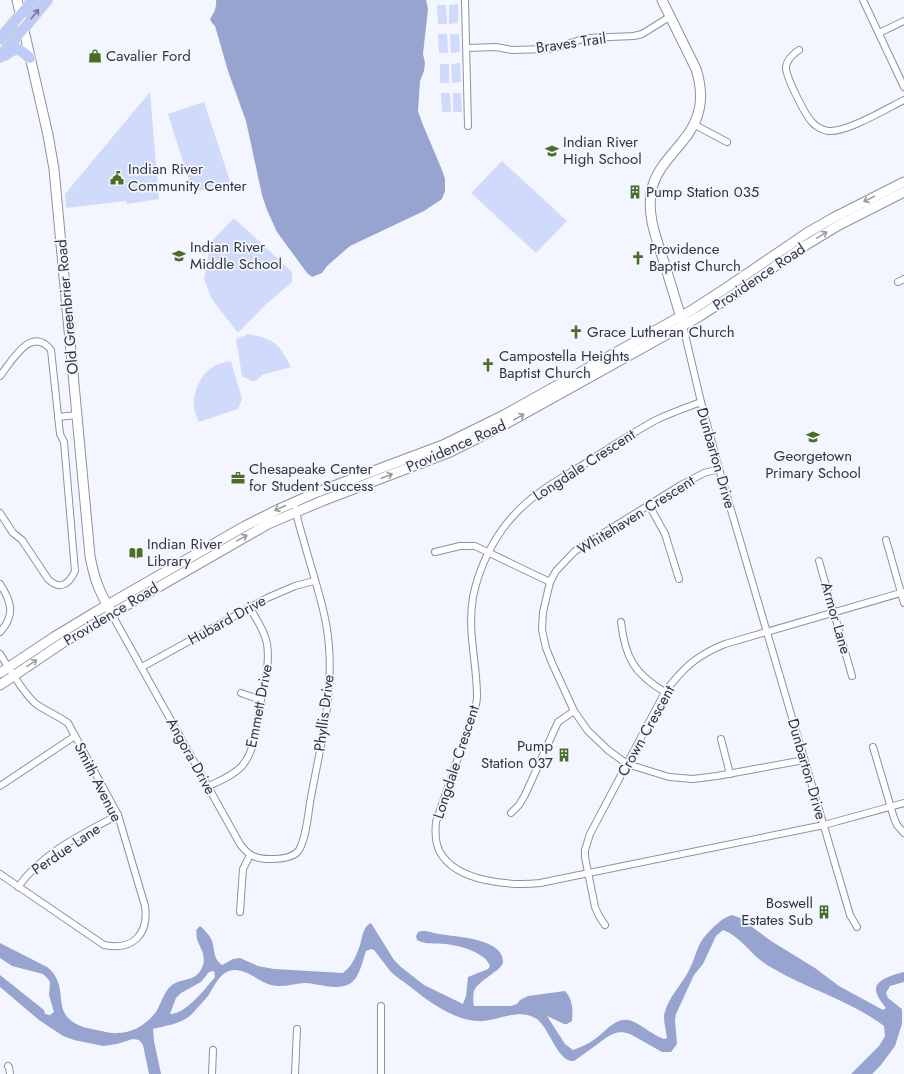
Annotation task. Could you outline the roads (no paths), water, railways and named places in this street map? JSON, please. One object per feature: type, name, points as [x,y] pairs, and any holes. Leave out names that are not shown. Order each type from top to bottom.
[{"type":"main road","name":"Old Greenbrier Road","points":[[17,0],[48,135],[54,169],[90,556],[96,585],[111,613]]},
{"type":"main road","points":[[0,39],[33,0]]},
{"type":"main road","points":[[0,57],[47,0]]},
{"type":"main road","name":"Dunbarton Drive","points":[[662,0],[688,50],[700,80],[701,104],[695,126],[660,168],[652,189],[651,201],[652,223],[683,326]]},
{"type":"main road","points":[[0,57],[12,50],[17,49],[24,51],[30,58]]},
{"type":"main road","name":"Providence Road","points":[[0,685],[12,671],[59,634],[245,526],[296,501],[423,453],[469,433],[504,415],[680,316],[726,288],[816,228],[850,208],[904,182]]},
{"type":"main road","name":"Providence Road","points":[[0,673],[12,671],[251,534],[296,511],[438,457],[472,442],[514,420],[683,326],[725,300],[822,235],[904,192]]},
{"type":"street","points":[[465,0],[468,126]]},
{"type":"street","points":[[863,0],[904,87]]},
{"type":"street","name":"Braves Trail","points":[[467,48],[496,47],[512,50],[547,49],[586,38],[634,36],[642,34],[670,16]]},
{"type":"street","points":[[879,33],[904,21]]},
{"type":"street","points":[[799,50],[790,58],[786,65],[786,72],[812,122],[820,128],[827,131],[836,131],[848,128],[904,100]]},
{"type":"street","points":[[695,126],[727,142]]},
{"type":"street","name":"Dunbarton Drive","points":[[683,326],[719,469],[850,915],[857,927]]},
{"type":"street","points":[[0,376],[26,344],[32,341],[39,341],[46,344],[51,350],[60,434],[64,442],[75,571],[71,579],[65,584],[57,585],[52,583],[22,540],[13,533],[0,513]]},
{"type":"street","name":"Longdale Crescent","points":[[701,402],[675,411],[639,429],[532,498],[502,529],[488,552],[475,590],[470,620],[477,698],[473,714],[436,822],[435,832],[439,852],[444,860],[456,869],[473,876],[495,882],[524,884],[589,873],[824,825],[904,803]]},
{"type":"street","points":[[58,417],[77,415]]},
{"type":"street","name":"Whitehaven Crescent","points":[[719,469],[704,473],[685,482],[575,551],[556,571],[550,582],[543,612],[542,630],[546,648],[574,711],[588,731],[608,750],[627,764],[669,777],[681,779],[703,778],[730,774],[804,760]]},
{"type":"street","name":"Phyllis Drive","points":[[250,855],[272,859],[288,857],[296,853],[302,843],[329,698],[329,646],[324,616],[296,511],[296,501]]},
{"type":"street","points":[[649,505],[665,534],[679,579]]},
{"type":"street","points":[[886,540],[904,603]]},
{"type":"street","points":[[435,552],[460,546],[475,546],[550,582]]},
{"type":"street","name":"Armor Lane","points":[[819,561],[852,676]]},
{"type":"street","name":"Hubard Drive","points":[[142,667],[280,592],[314,580]]},
{"type":"street","points":[[0,584],[7,594],[11,606],[9,618],[0,632]]},
{"type":"street","name":"Crown Crescent","points":[[605,925],[595,907],[585,850],[590,834],[665,692],[683,671],[701,655],[725,644],[902,593]]},
{"type":"street","name":"Emmett Drive","points":[[207,786],[235,772],[246,760],[255,736],[268,668],[268,655],[267,642],[263,631],[250,608]]},
{"type":"street","name":"Angora Drive","points":[[111,613],[236,838],[250,855]]},
{"type":"street","points":[[621,622],[626,652],[633,665],[651,684],[665,692]]},
{"type":"street","name":"Smith Avenue","points":[[0,654],[36,704],[68,723],[118,815],[145,906],[146,919],[144,927],[138,936],[126,945],[112,946],[104,944],[18,887]]},
{"type":"street","points":[[241,693],[261,700]]},
{"type":"street","points":[[511,813],[519,805],[525,795],[558,722],[574,711]]},
{"type":"street","points":[[0,786],[76,736]]},
{"type":"street","points":[[721,739],[730,774]]},
{"type":"street","points":[[873,747],[890,807],[897,825],[904,833]]},
{"type":"street","name":"Perdue Lane","points":[[18,887],[30,871],[44,860],[77,837],[118,815]]},
{"type":"street","points":[[240,912],[243,870],[250,855]]},
{"type":"street","points":[[0,874],[18,887]]},
{"type":"street","points":[[381,1006],[381,1074]]},
{"type":"street","points":[[295,1074],[296,1029]]},
{"type":"street","points":[[212,1074],[213,1050]]},
{"type":"street","points":[[8,1066],[10,1074]]},
{"type":"place","name":"Cavalier Ford","points":[[95,56]]},
{"type":"place","name":"Indian River High School","points":[[552,151]]},
{"type":"place","name":"Indian River Community Center","points":[[117,178]]},
{"type":"place","name":"Pump Station 035","points":[[635,192]]},
{"type":"place","name":"Indian River Middle School","points":[[179,256]]},
{"type":"place","name":"Providence Baptist Church","points":[[638,258]]},
{"type":"place","name":"Grace Lutheran Church","points":[[576,332]]},
{"type":"place","name":"Campostella Heights Baptist Church","points":[[488,365]]},
{"type":"place","name":"Georgetown Primary School","points":[[813,437]]},
{"type":"place","name":"Chesapeake Center for Student Success","points":[[238,478]]},
{"type":"place","name":"Indian River Library","points":[[136,553]]},
{"type":"place","name":"Pump Station 037","points":[[564,755]]},
{"type":"place","name":"Boswell Estates Sub","points":[[824,912]]}]
